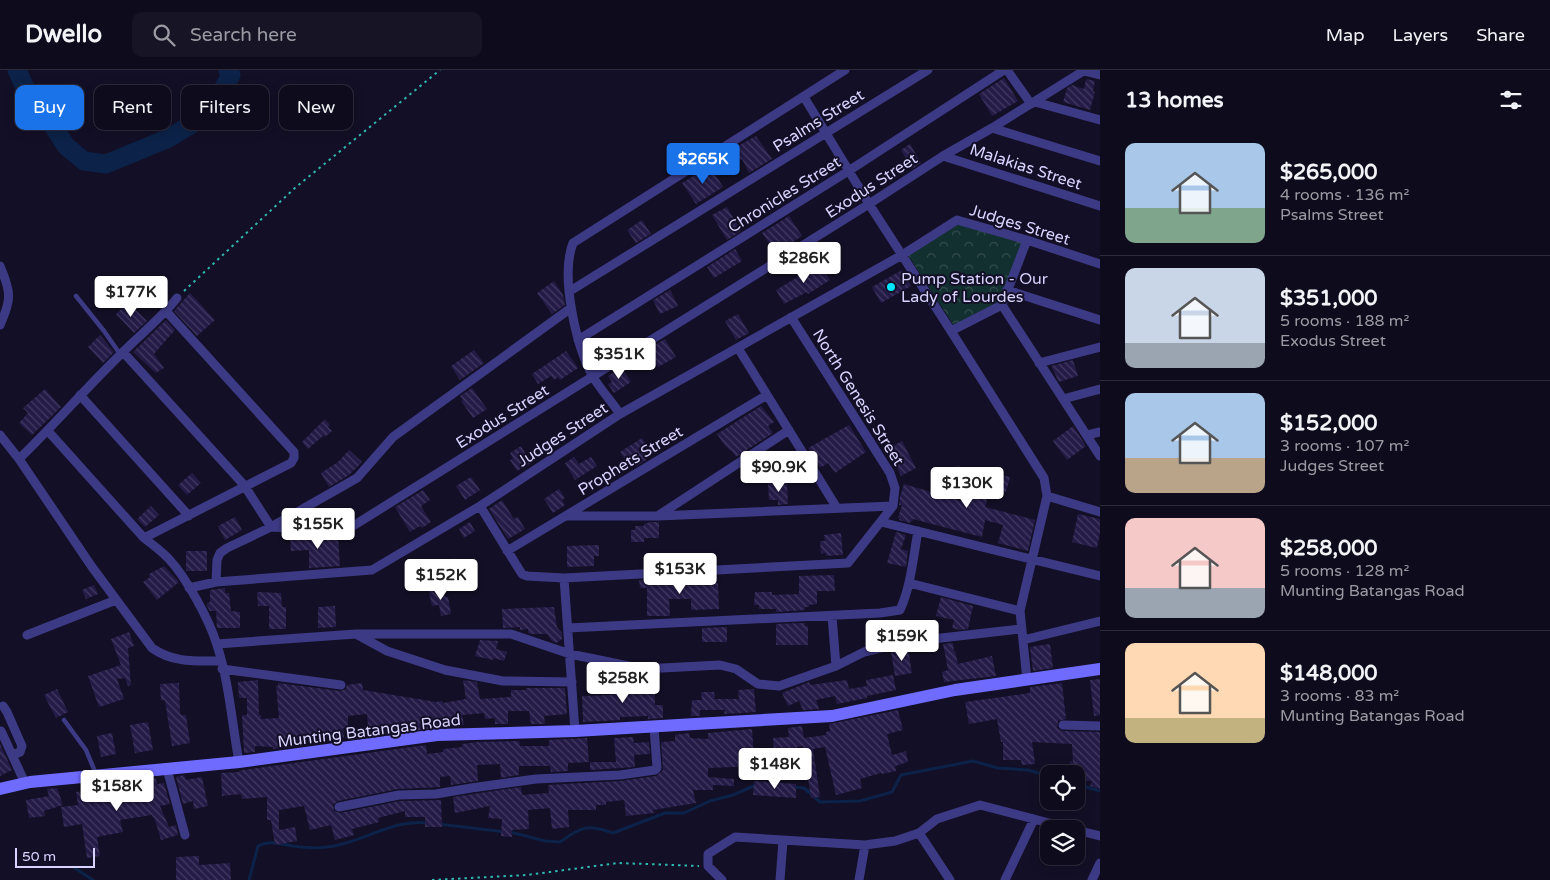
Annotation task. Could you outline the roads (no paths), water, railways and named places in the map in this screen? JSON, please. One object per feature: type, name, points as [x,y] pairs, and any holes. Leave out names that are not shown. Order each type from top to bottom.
[{"type":"street","points":[[620,414],[593,377],[578,340],[571,308],[570,291],[569,253],[573,243],[845,70]]},
{"type":"street","name":"Psalms Street","points":[[570,291],[928,70]]},
{"type":"street","points":[[1005,70],[1033,103],[1100,120]]},
{"type":"street","name":"Chronicles Street","points":[[578,340],[850,170],[1005,70]]},
{"type":"street","points":[[1085,71],[1100,76]]},
{"type":"street","name":"Exodus Street","points":[[271,527],[345,531],[943,156],[1085,71]]},
{"type":"street","points":[[804,97],[869,204],[1044,478],[1047,496],[1020,611],[1027,680]]},
{"type":"street","points":[[992,128],[1100,161]]},
{"type":"street","name":"Malakias Street","points":[[943,156],[1100,206]]},
{"type":"street","name":"Judges Street","points":[[189,588],[216,582],[372,570],[480,506],[620,414],[902,254],[957,220],[1100,264]]},
{"type":"street","points":[[951,331],[1002,305],[1027,240]]},
{"type":"street","points":[[0,266],[8,284],[9,304],[0,325]]},
{"type":"street","points":[[1007,290],[1100,320]]},
{"type":"street","points":[[19,459],[177,298]]},
{"type":"street","points":[[1002,305],[1100,456]]},
{"type":"street","points":[[216,582],[217,560],[220,553],[271,527],[357,478],[393,437],[571,308]]},
{"type":"street","points":[[144,538],[189,516],[244,485],[291,463],[294,458],[294,452],[166,311]]},
{"type":"street","name":"North Genesis Street","points":[[791,317],[890,473],[895,488],[892,506]]},
{"type":"street","points":[[1039,363],[1100,347]]},
{"type":"street","points":[[738,348],[837,508]]},
{"type":"street","points":[[122,353],[244,485],[271,527]]},
{"type":"street","points":[[1063,399],[1100,389]]},
{"type":"street","points":[[80,395],[189,516]]},
{"type":"street","name":"Prophets Street","points":[[507,551],[767,395]]},
{"type":"street","points":[[658,516],[789,430]]},
{"type":"street","points":[[48,431],[144,538],[167,558],[189,588],[203,612],[217,644],[239,762]]},
{"type":"street","points":[[1087,435],[1100,432]]},
{"type":"street","points":[[0,436],[19,459],[92,567],[152,648],[182,661],[222,665],[341,685]]},
{"type":"street","points":[[1047,496],[1100,512]]},
{"type":"street","points":[[480,506],[522,574],[527,576],[564,578],[848,563],[892,506]]},
{"type":"street","points":[[566,516],[658,516],[892,506]]},
{"type":"street","points":[[881,522],[1100,576]]},
{"type":"street","points":[[568,628],[832,616],[900,610],[906,598],[918,531]]},
{"type":"street","points":[[564,578],[575,731]]},
{"type":"street","points":[[909,583],[1020,611]]},
{"type":"street","points":[[27,635],[116,600]]},
{"type":"street","points":[[832,616],[836,666]]},
{"type":"street","points":[[1022,640],[1100,622]]},
{"type":"street","points":[[217,644],[356,634],[511,634],[570,654],[643,669],[720,665],[736,670],[758,684],[779,686],[836,666],[864,652],[906,642],[1021,629]]},
{"type":"street","points":[[356,634],[387,651],[445,670],[503,681],[572,682]]},
{"type":"street","name":"Munting Batangas Road","points":[[0,789],[25,783],[239,762],[437,735],[575,731],[832,716],[955,690],[1100,669]]},
{"type":"street","points":[[3,706],[8,712],[22,746],[20,752],[13,755]]},
{"type":"street","points":[[1063,725],[1100,726]]},
{"type":"street","points":[[339,807],[399,795],[436,794],[536,779],[620,775],[655,770],[657,768],[654,727]]},
{"type":"street","points":[[1,731],[25,783]]},
{"type":"street","points":[[167,769],[185,835]]},
{"type":"street","points":[[722,880],[708,866],[708,854],[735,837],[865,845],[895,841],[919,833],[938,818],[980,805],[1041,820]]},
{"type":"street","points":[[1005,880],[1034,818]]},
{"type":"street","points":[[1085,832],[1100,836]]},
{"type":"street","points":[[919,833],[950,880]]},
{"type":"street","points":[[780,880],[783,841]]},
{"type":"street","points":[[859,880],[865,845]]},
{"type":"street","points":[[1092,880],[1100,863]]},
{"type":"lane","points":[[76,296],[122,353]]},
{"type":"lane","points":[[64,720],[86,750],[97,776]]},
{"type":"waterway","points":[[17,70],[33,106],[50,121],[66,146],[84,161],[106,164],[169,138],[197,121],[219,96],[231,75],[228,70]]},
{"type":"waterway","points":[[792,787],[804,788],[820,802],[860,801],[892,792],[901,775],[973,761],[998,768],[1028,770],[1040,773]]},
{"type":"waterway","points":[[438,824],[514,833],[545,841],[560,842],[585,828],[597,828],[613,833],[665,813],[684,813],[710,801],[733,795],[756,785]]},
{"type":"waterway","points":[[1085,787],[1100,791]]},
{"type":"waterway","points":[[249,880],[258,846],[262,844],[275,843],[315,848],[326,847],[349,842],[404,824],[427,823]]},
{"type":"waterway","points":[[73,867],[93,880]]},
{"type":"place","name":"Pump Station - Our Lady of Lourdes","points":[[891,287]]}]
